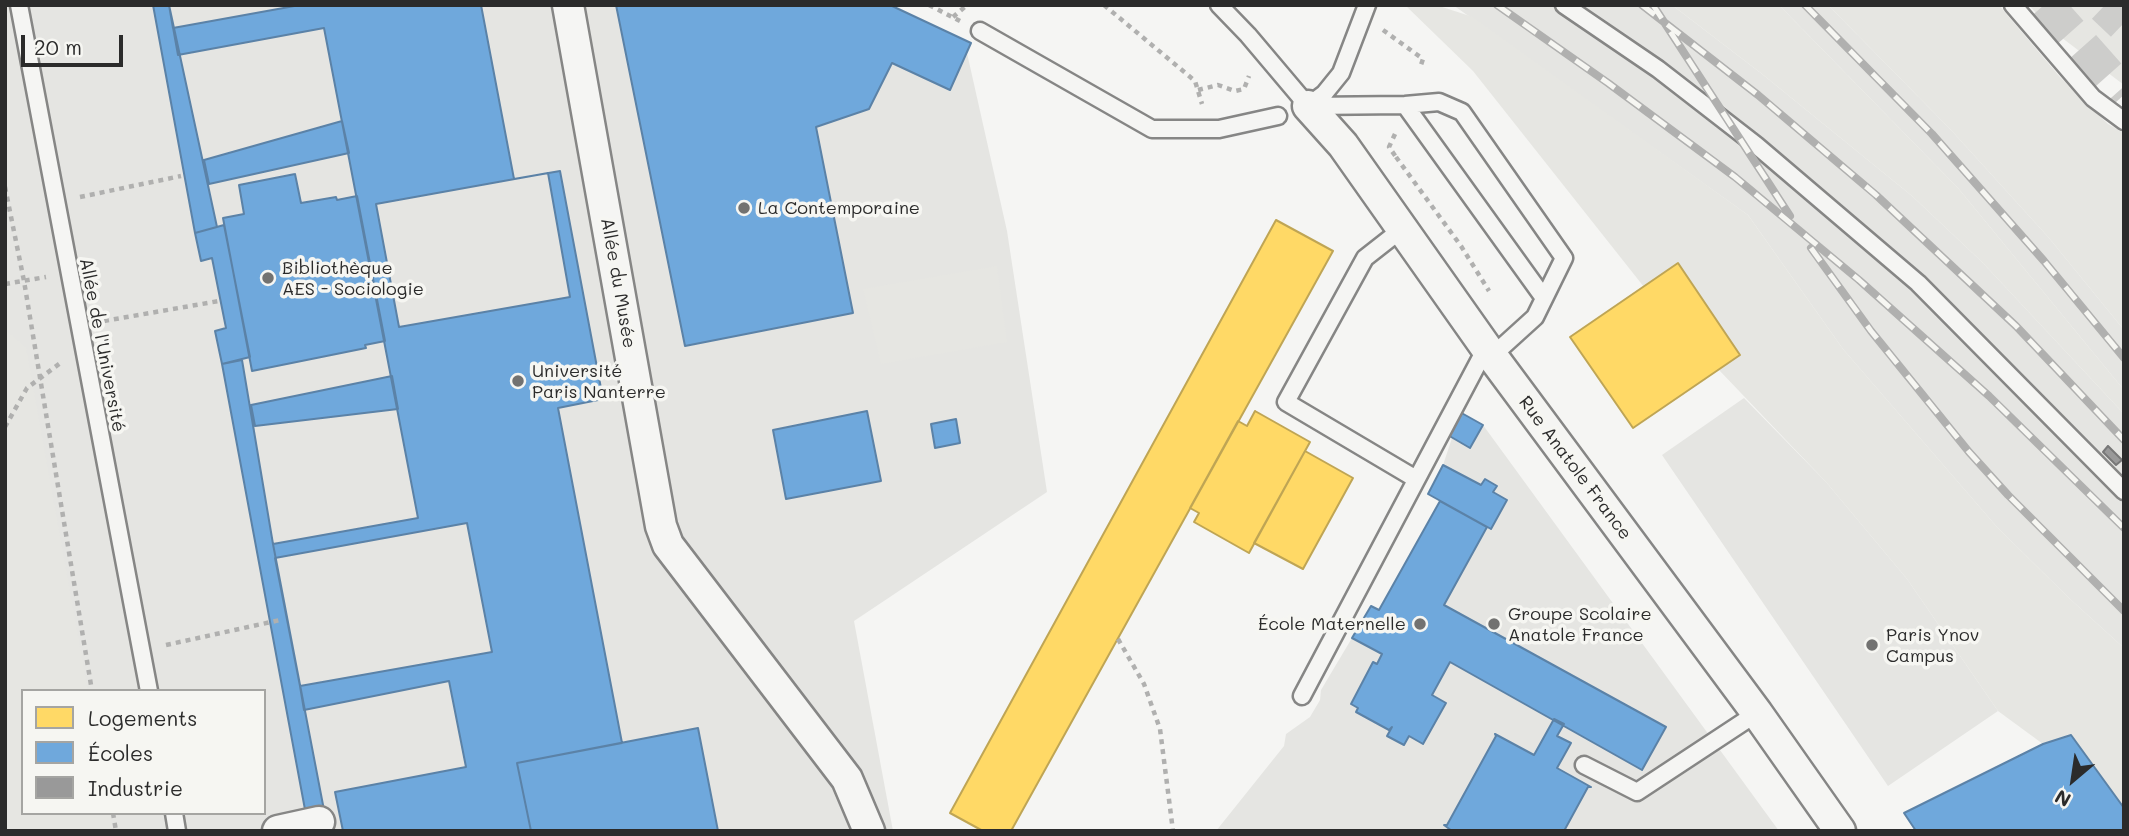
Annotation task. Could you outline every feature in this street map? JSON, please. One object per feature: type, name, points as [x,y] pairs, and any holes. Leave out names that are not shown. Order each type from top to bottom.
[{"type":"street","name":"Allée du Musée","points":[[568,5],[661,526],[667,545],[847,779],[869,831]]},
{"type":"street","name":"Rue Anatole France","points":[[1308,106],[1343,145],[1489,352],[1757,713],[1840,831]]},
{"type":"street","points":[[278,831],[319,822]]},
{"type":"lane","name":"Allée de l'Université","points":[[19,5],[149,689]]},
{"type":"lane","points":[[1219,5],[1308,106]]},
{"type":"lane","points":[[1308,106],[1324,94],[1341,73],[1367,5]]},
{"type":"lane","points":[[1564,5],[1658,69],[1756,145],[1918,283],[2124,491]]},
{"type":"lane","points":[[2012,5],[2093,98],[2124,121]]},
{"type":"lane","points":[[980,31],[1152,129],[1219,129],[1278,116]]},
{"type":"lane","points":[[1302,696],[1416,479],[1489,352],[1535,317],[1564,258],[1462,112],[1439,102],[1308,106]]},
{"type":"lane","points":[[1405,105],[1501,242],[1544,298]]},
{"type":"lane","points":[[1402,229],[1365,258],[1286,402],[1416,479]]},
{"type":"lane","points":[[1584,765],[1637,792],[1757,713]]},
{"type":"path","points":[[929,5],[980,31]]},
{"type":"path","points":[[953,17],[967,5]]},
{"type":"path","points":[[1104,5],[1195,81],[1200,97]]},
{"type":"path","points":[[1378,26],[1423,59],[1420,68]]},
{"type":"path","points":[[1198,90],[1217,85],[1235,91],[1244,89],[1250,73]]},
{"type":"path","points":[[1396,157],[1461,246],[1490,292]]},
{"type":"path","points":[[55,202],[181,176]]},
{"type":"path","points":[[5,187],[24,281],[92,689]]},
{"type":"path","points":[[5,284],[69,273]]},
{"type":"path","points":[[79,326],[219,301]]},
{"type":"path","points":[[5,427],[27,388],[83,346]]},
{"type":"path","points":[[141,650],[280,620]]},
{"type":"path","points":[[1118,639],[1143,684],[1160,729],[1173,831]]},
{"type":"shaded area","name":"Université Paris Nanterre","points":[[5,5],[890,5],[971,43],[967,53],[1007,231],[1047,492],[854,621],[893,831],[5,831]]},
{"type":"shaded area","points":[[1405,5],[1436,5],[1473,17],[1748,215],[1843,349],[1997,527],[2124,648],[2124,809],[2071,735],[2043,744],[1998,711],[1907,579],[1826,482],[1719,370],[1740,355],[1679,264],[1644,287],[1473,71]]},
{"type":"shaded area","points":[[1453,5],[1672,5],[1912,196],[1982,262],[2124,414],[2124,648],[1997,527],[1843,349],[1748,215]]},
{"type":"shaded area","points":[[1672,5],[1779,5],[1958,188],[2124,390],[2124,414],[1982,262],[1912,196]]},
{"type":"shaded area","points":[[1779,5],[1828,5],[1951,130],[2049,238],[2124,330],[2124,390],[1958,188]]},
{"type":"shaded area","points":[[1828,5],[1999,5],[2060,77],[2108,124],[2124,133],[2124,330],[2049,238],[1951,130]]},
{"type":"shaded area","points":[[2029,5],[2124,5],[2124,85],[2049,28]]},
{"type":"shaded area","points":[[997,266],[1007,342],[881,364],[863,289]]},
{"type":"shaded area","points":[[5,329],[26,347],[88,689],[21,689],[21,815],[110,815],[113,831],[5,831]]},
{"type":"shaded area","name":"Paris Ynov Campus","points":[[1744,398],[1826,482],[1907,579],[1998,711],[1888,786],[1662,455]]},
{"type":"shaded area","name":"Groupe Scolaire Anatole France","points":[[1483,425],[1779,831],[1216,831],[1284,746],[1286,734],[1310,717],[1320,700],[1321,690],[1371,606],[1379,610],[1440,501],[1428,494],[1443,465],[1452,438],[1470,448]]},
{"type":"building: Logements","points":[[1276,220],[1333,251],[1011,831],[983,831],[950,813]]},
{"type":"building: Logements","points":[[1678,263],[1740,355],[1633,428],[1570,337]]},
{"type":"building: Logements","points":[[1255,411],[1310,442],[1249,553],[1194,522],[1199,513],[1190,508],[1238,421],[1247,426]]},
{"type":"building: Logements","points":[[1305,451],[1353,478],[1303,569],[1254,543]]},
{"type":"building: Écoles","points":[[153,5],[169,5],[217,227],[195,233]]},
{"type":"building: Écoles","points":[[169,5],[300,5],[173,28]]},
{"type":"building: Écoles","points":[[169,5],[481,5],[514,179],[560,171],[603,399],[558,408],[622,743],[517,763],[531,831],[343,831],[335,792],[466,767],[449,681],[304,710],[273,544],[418,518],[324,28],[178,55]]},
{"type":"building: Écoles","name":"La Contemporaine","points":[[616,5],[890,5],[971,43],[950,90],[892,63],[869,109],[816,127],[853,313],[685,346]]},
{"type":"building: Écoles","points":[[342,121],[349,153],[209,184],[204,160]]},
{"type":"building: Écoles","points":[[548,173],[570,297],[399,327],[376,204]]},
{"type":"building: Écoles","points":[[295,174],[301,203],[357,196],[385,341],[365,345],[366,348],[252,371],[223,218],[244,214],[239,185]]},
{"type":"building: Écoles","points":[[224,225],[250,357],[222,364],[215,331],[226,328],[212,258],[201,261],[195,233]]},
{"type":"building: Écoles","points":[[242,360],[273,544],[328,831],[309,831],[222,364]]},
{"type":"building: Écoles","points":[[392,376],[398,409],[255,426],[251,405]]},
{"type":"building: Écoles","points":[[867,411],[881,481],[786,499],[773,430]]},
{"type":"building: Écoles","points":[[1458,411],[1483,425],[1470,448],[1446,434]]},
{"type":"building: Écoles","points":[[956,419],[960,443],[935,448],[931,424]]},
{"type":"building: Écoles","points":[[1443,465],[1481,485],[1485,479],[1497,486],[1493,492],[1507,500],[1491,529],[1428,494]]},
{"type":"building: Écoles","name":"École Maternelle","points":[[1440,501],[1487,527],[1444,605],[1666,727],[1642,770],[1450,662],[1432,695],[1446,703],[1423,744],[1409,736],[1404,745],[1387,736],[1392,727],[1389,730],[1356,712],[1358,708],[1351,704],[1373,662],[1377,664],[1382,654],[1352,638],[1371,606],[1379,610]]},
{"type":"building: Écoles","points":[[467,523],[492,652],[300,686],[275,558]]},
{"type":"building: Écoles","points":[[1554,719],[1564,724],[1557,736],[1571,743],[1557,768],[1591,787],[1588,787],[1564,831],[1452,831],[1444,825],[1447,825],[1495,734],[1534,755]]},
{"type":"building: Écoles","points":[[698,728],[718,831],[531,831],[517,763]]},
{"type":"building: Écoles","points":[[2071,735],[2124,808],[2124,831],[1916,831],[1904,813],[2043,744]]},
{"type":"building: Industrie","points":[[2108,446],[2122,460],[2116,465],[2103,452]]},
{"type":"tunnel","points":[[2044,5],[2124,95]]},
{"type":"tunnel","points":[[2105,5],[2124,23]]},
{"type":"railway","points":[[1497,5],[1735,177],[1859,280],[1989,396],[2124,528]]},
{"type":"railway","points":[[1642,5],[1758,95],[1876,195],[2016,326],[2124,440]]},
{"type":"railway","points":[[1653,5],[1790,216]]},
{"type":"railway","points":[[1805,5],[1932,134],[2044,261],[2124,358]]},
{"type":"railway","points":[[1811,248],[1871,331],[1969,452],[2124,611]]},
{"type":"place","name":"La Contemporaine","points":[[744,208]]},
{"type":"place","name":"Bibliothèque AES - Sociologie","points":[[268,278]]},
{"type":"place","name":"Université Paris Nanterre","points":[[518,381]]},
{"type":"place","name":"École Maternelle","points":[[1420,624]]},
{"type":"place","name":"Groupe Scolaire Anatole France","points":[[1494,624]]},
{"type":"place","name":"Paris Ynov Campus","points":[[1872,645]]}]
